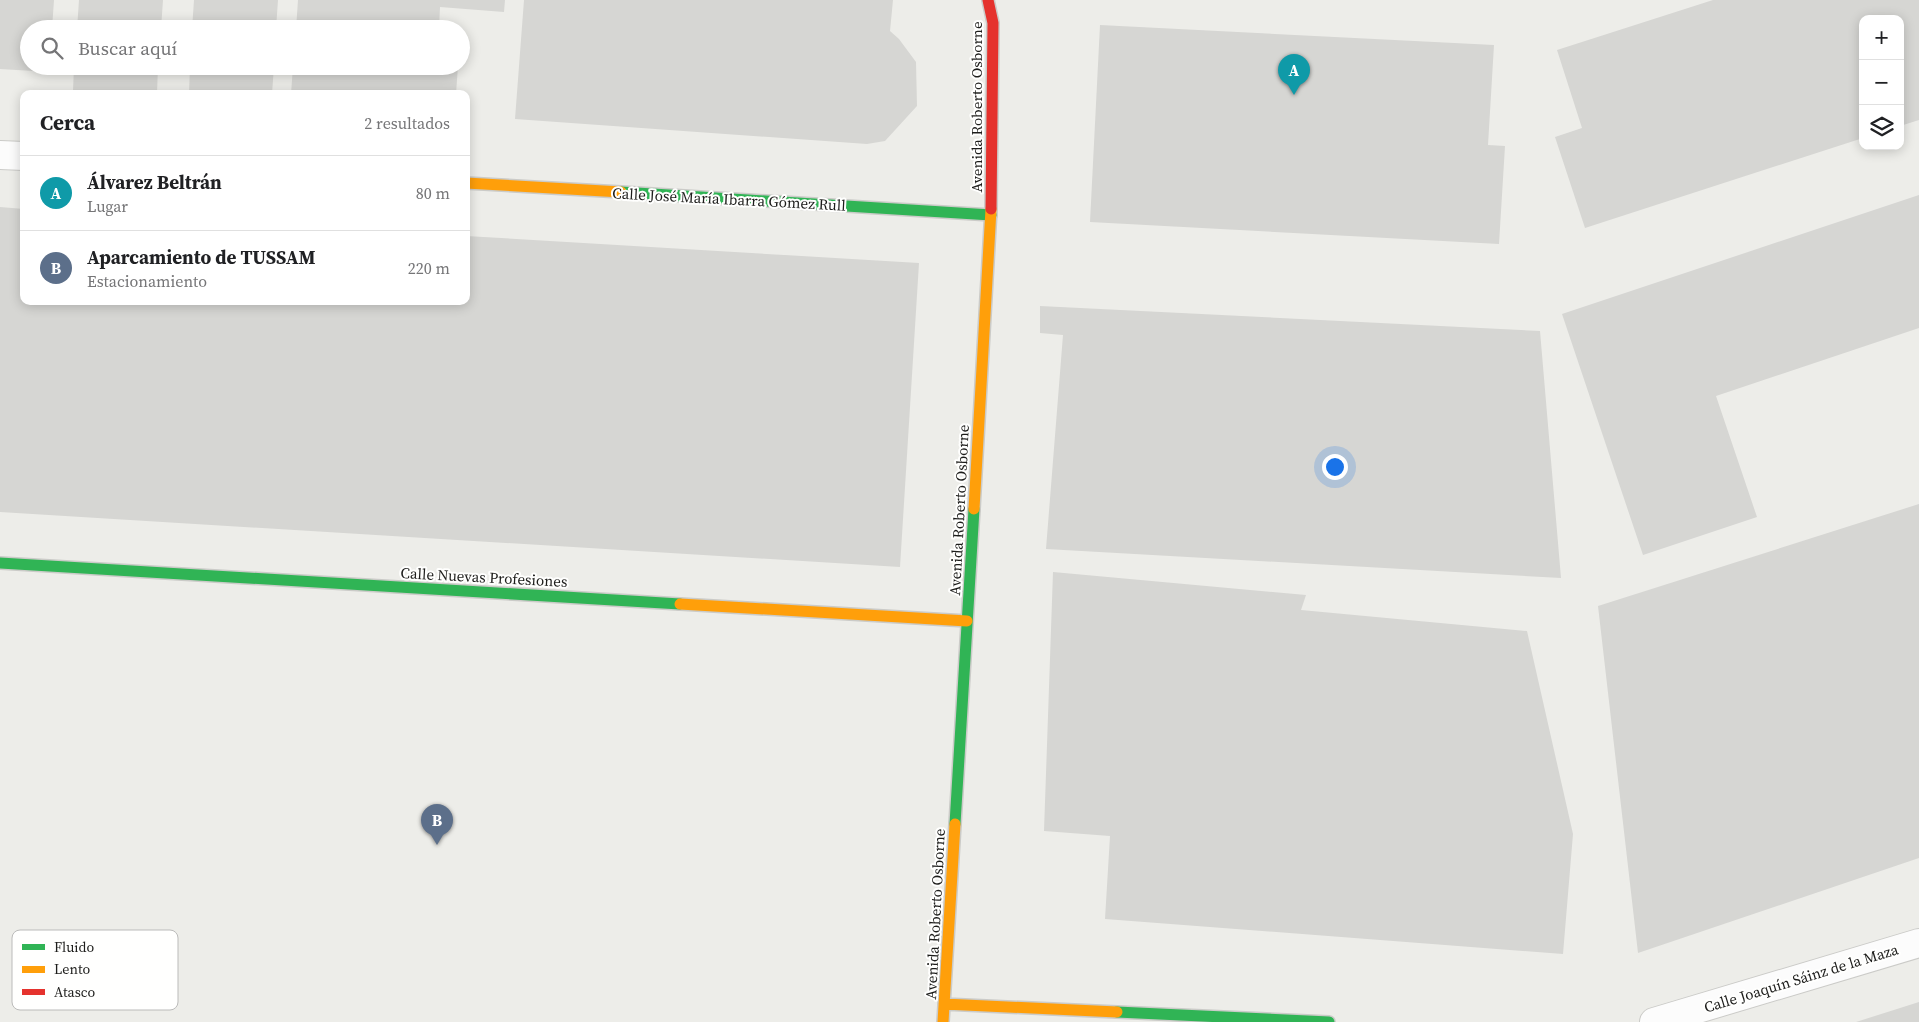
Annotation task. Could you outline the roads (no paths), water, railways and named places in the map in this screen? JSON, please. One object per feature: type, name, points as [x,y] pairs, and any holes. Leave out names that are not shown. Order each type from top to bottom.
[{"type":"street","name":"Avenida Roberto Osborne","points":[[943,1022],[991,215],[993,23],[988,0]]},
{"type":"street","points":[[0,155],[20,156]]},
{"type":"street","name":"Calle José María Ibarra Gómez Rull","points":[[470,183],[991,215]]},
{"type":"street","name":"Calle Nuevas Profesiones","points":[[0,563],[967,621]]},
{"type":"street","name":"Calle Joaquín Sáinz de la Maza","points":[[1654,1022],[1919,943]]},
{"type":"street","points":[[944,1004],[1329,1022]]},
{"type":"place","name":"Álvarez Beltrán","points":[[1294,95]]},
{"type":"place","name":"Aparcamiento de TUSSAM","points":[[437,845]]}]
